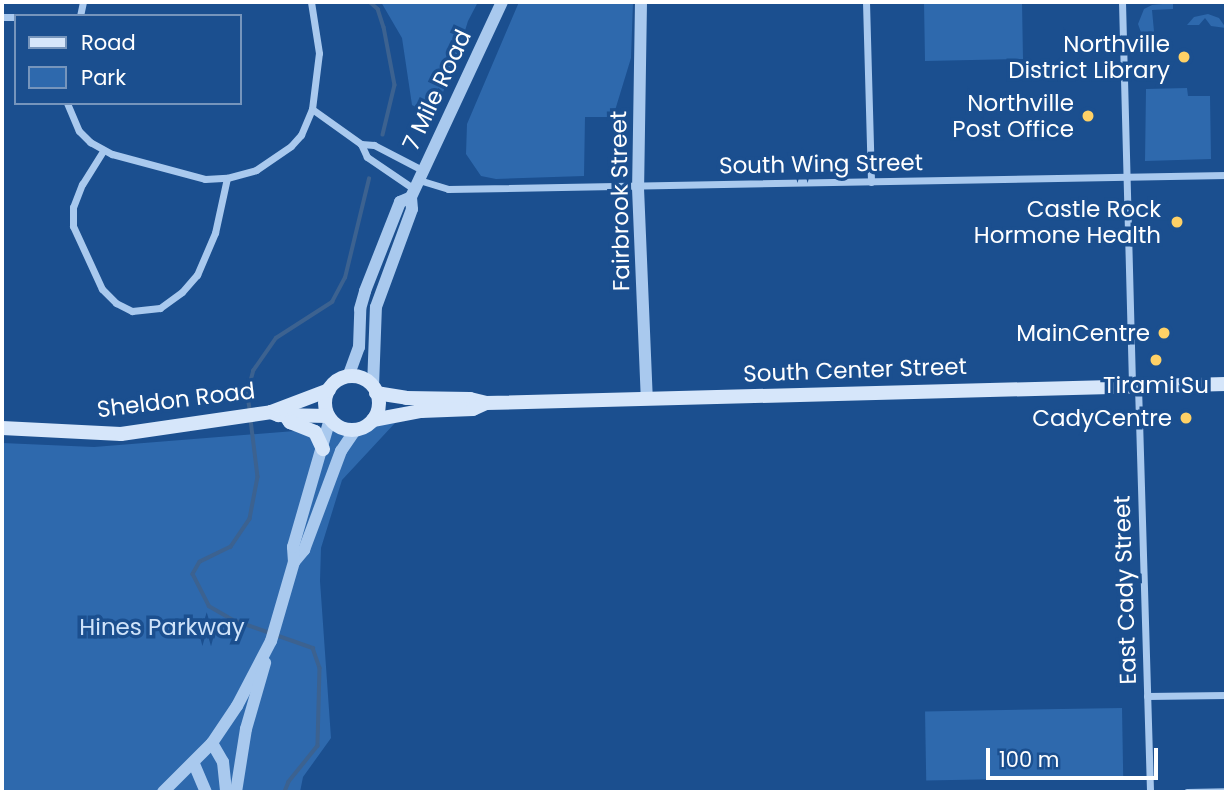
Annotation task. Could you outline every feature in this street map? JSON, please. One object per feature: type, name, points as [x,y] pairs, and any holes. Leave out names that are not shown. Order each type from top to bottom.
[{"type":"main road","points":[[348,377],[362,378],[375,390],[378,407],[373,419],[355,430],[341,428],[329,418],[325,400],[336,382],[348,377]]},
{"type":"main road","name":"South Center Street","points":[[375,390],[406,398],[470,399],[486,403],[1226,384]]},
{"type":"main road","name":"Sheldon Road","points":[[272,413],[329,390]]},
{"type":"main road","name":"South Center Street","points":[[373,419],[421,411],[472,410],[486,403]]},
{"type":"main road","points":[[272,413],[315,432],[323,449]]},
{"type":"main road","name":"Sheldon Road","points":[[2,428],[121,434],[272,413],[329,418]]},
{"type":"street","points":[[68,105],[79,131],[103,151],[205,179],[227,178],[256,170],[282,154],[301,135],[312,109],[318,78],[319,52],[311,2]]},
{"type":"street","name":"7 Mile Road","points":[[375,390],[376,307],[412,209],[416,184],[502,2]]},
{"type":"street","name":"Fairbrook Street","points":[[641,2],[638,188],[647,399]]},
{"type":"street","points":[[866,2],[871,182]]},
{"type":"street","name":"East Cady Street","points":[[1122,2],[1150,792]]},
{"type":"street","points":[[312,109],[360,144],[367,157],[416,184]]},
{"type":"street","points":[[360,144],[374,145],[416,184]]},
{"type":"street","points":[[103,151],[73,207],[73,226],[102,289],[116,303],[132,311],[160,308],[182,292],[197,275],[215,233],[227,178]]},
{"type":"street","name":"South Wing Street","points":[[416,184],[448,189],[638,188],[1226,175]]},
{"type":"street","name":"7 Mile Road","points":[[348,377],[359,347],[360,309],[365,291],[400,202],[416,184]]},
{"type":"street","points":[[236,792],[246,729],[270,643],[283,608],[294,562],[293,547],[323,449],[329,418]]},
{"type":"street","points":[[294,562],[304,550],[341,451],[355,430]]},
{"type":"street","points":[[163,792],[194,764],[212,743],[237,706],[270,643]]},
{"type":"street","points":[[1147,696],[1226,695]]},
{"type":"street","points":[[212,743],[223,762],[226,792]]},
{"type":"street","points":[[194,764],[203,779],[206,792]]},
{"type":"street","points":[[1187,792],[1226,791]]},
{"type":"green space","points":[[381,2],[478,2],[468,21],[454,66],[435,111],[423,111],[412,105],[402,38]]},
{"type":"green space","points":[[519,2],[633,2],[631,58],[613,117],[585,117],[584,176],[496,179],[481,176],[466,154],[467,124]]},
{"type":"green space","points":[[924,2],[1022,2],[1023,59],[925,61]]},
{"type":"green space","points":[[1173,3],[1173,9],[1152,10],[1155,42],[1143,38],[1138,24],[1144,9],[1152,5]]},
{"type":"green space","points":[[1208,14],[1219,18],[1226,28],[1211,26],[1205,18],[1199,25],[1187,25],[1194,17]]},
{"type":"green space","points":[[1187,88],[1188,96],[1210,96],[1211,159],[1145,161],[1146,89]]},
{"type":"green space","name":"Hines Parkway","points":[[395,423],[342,480],[321,548],[320,581],[331,738],[303,777],[300,792],[2,792],[2,443],[94,447]]},
{"type":"green space","points":[[1122,708],[1123,777],[926,780],[925,711]]},
{"type":"waterway","points":[[370,2],[378,9],[384,27],[395,85],[383,135]]},
{"type":"waterway","points":[[250,412],[247,394],[253,371],[276,338],[332,302],[345,278],[369,179]]},
{"type":"waterway","points":[[251,420],[258,477],[250,519],[231,547],[200,562],[193,574],[209,606],[233,620],[313,648],[320,668],[318,746],[289,782],[285,792]]},
{"type":"place","name":"Northville District Library","points":[[1184,57]]},
{"type":"place","name":"Northville Post Office","points":[[1088,116]]},
{"type":"place","name":"Castle Rock Hormone Health","points":[[1177,222]]},
{"type":"place","name":"MainCentre","points":[[1164,333]]},
{"type":"place","name":"Tirami Su","points":[[1156,360]]},
{"type":"place","name":"CadyCentre","points":[[1186,418]]}]
